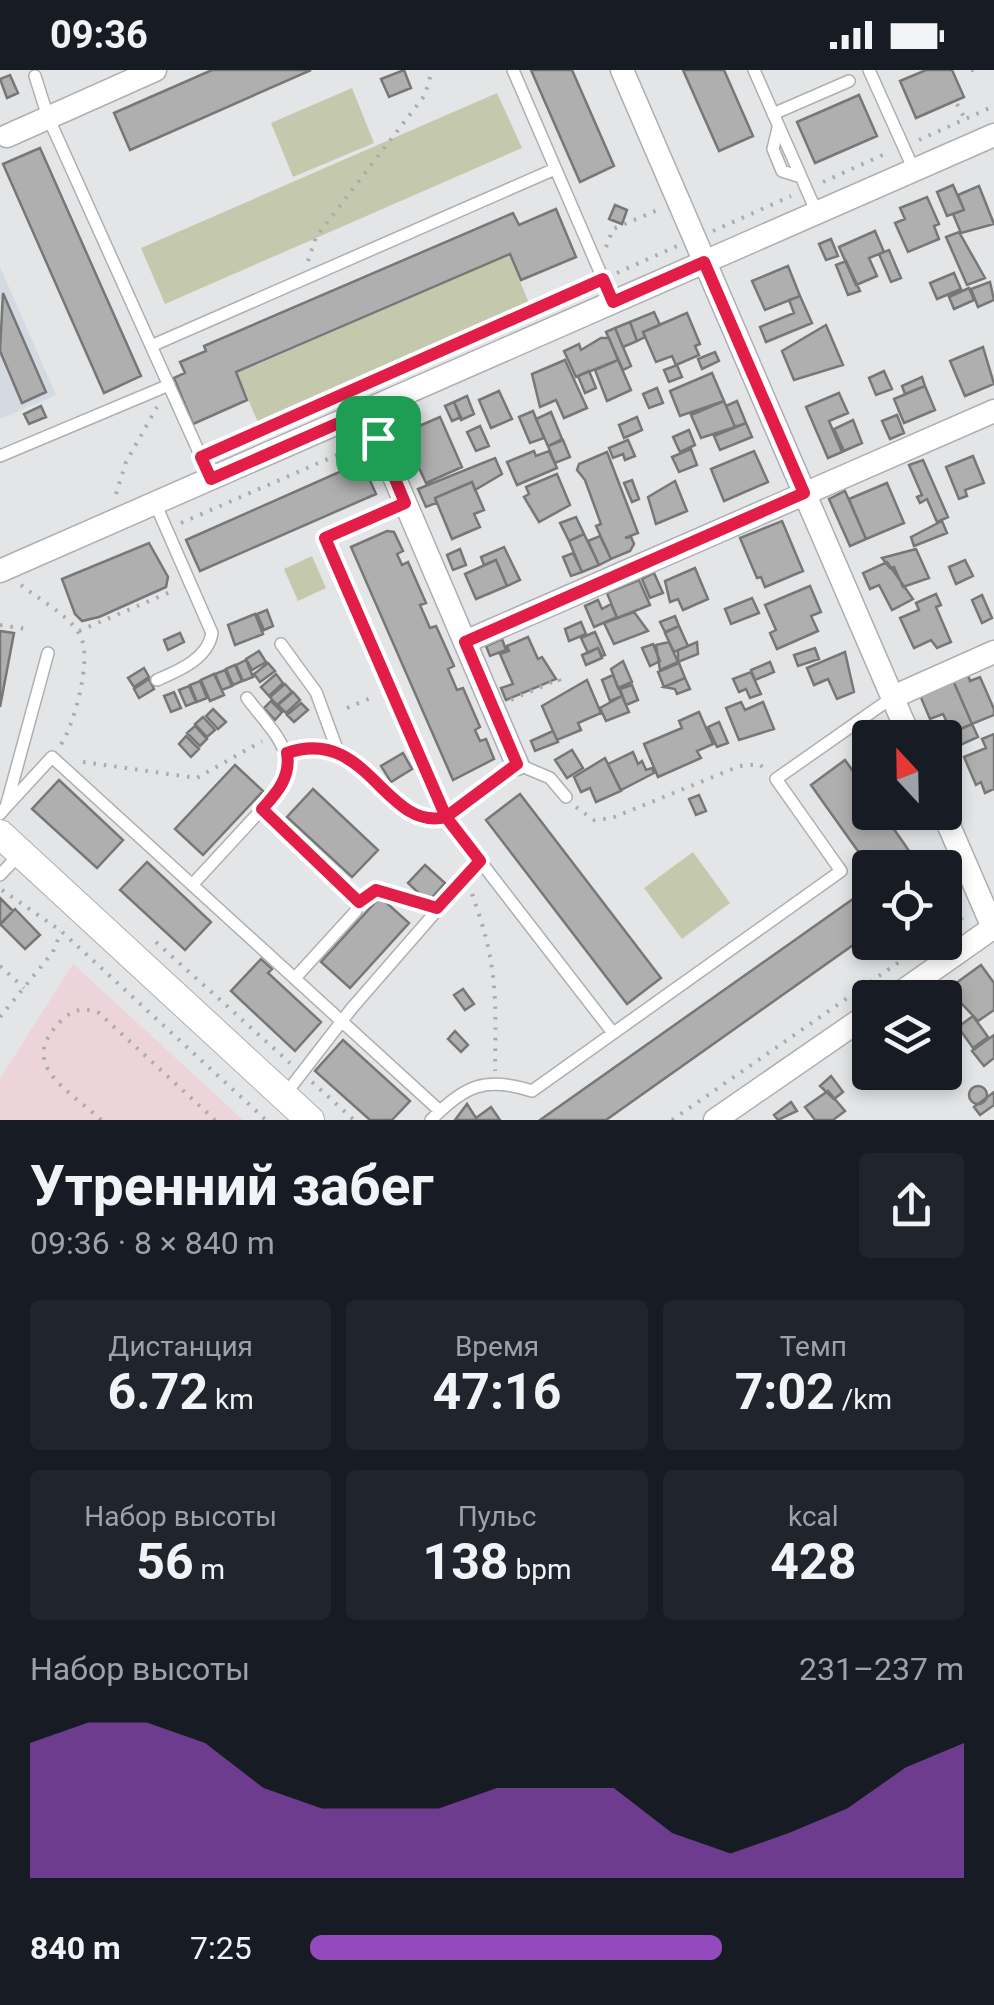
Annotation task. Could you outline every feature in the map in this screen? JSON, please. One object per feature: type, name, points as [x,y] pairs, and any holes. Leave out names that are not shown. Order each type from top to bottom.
[{"type":"street","points":[[6,136],[156,70]]},
{"type":"street","points":[[622,70],[902,720]]},
{"type":"street","points":[[9,577],[155,503],[994,135]]},
{"type":"street","points":[[465,642],[994,410]]},
{"type":"street","points":[[366,411],[517,764]]},
{"type":"street","points":[[892,697],[994,652]]},
{"type":"street","points":[[7,827],[310,1120]]},
{"type":"street","points":[[918,980],[994,928],[951,830]]},
{"type":"street","points":[[716,1120],[852,1026]]},
{"type":"lane","points":[[512,70],[613,302]]},
{"type":"lane","points":[[754,70],[817,212]]},
{"type":"lane","points":[[870,70],[914,170]]},
{"type":"lane","points":[[35,76],[48,117],[211,479]]},
{"type":"lane","points":[[776,120],[849,81]]},
{"type":"lane","points":[[151,346],[555,169]]},
{"type":"lane","points":[[0,456],[168,386]]},
{"type":"lane","points":[[155,503],[212,639],[184,668],[156,680]]},
{"type":"lane","points":[[405,503],[325,538],[446,817],[613,1033]]},
{"type":"lane","points":[[281,644],[316,692],[337,750]]},
{"type":"lane","points":[[0,875],[7,827],[48,653]]},
{"type":"lane","points":[[7,827],[52,757],[341,1022],[435,1116],[464,1092],[495,1080],[532,1091],[840,871],[776,779],[892,697]]},
{"type":"lane","points":[[192,885],[279,791],[290,767],[287,753],[247,698]]},
{"type":"lane","points":[[287,753],[317,746],[337,750],[416,814],[432,820],[446,817],[517,764],[550,778],[566,797]]},
{"type":"lane","points":[[262,809],[359,902],[356,911],[294,978]]},
{"type":"lane","points":[[284,1096],[304,1075],[341,1022],[396,964],[437,908],[480,861]]},
{"type":"path","points":[[302,280],[316,237],[425,95],[432,70]]},
{"type":"path","points":[[957,104],[964,119]]},
{"type":"path","points":[[256,433],[600,273],[694,239],[804,183],[904,146],[994,106]]},
{"type":"path","points":[[600,273],[613,229],[678,201]]},
{"type":"path","points":[[133,487],[116,494],[126,462],[168,386]]},
{"type":"path","points":[[167,529],[378,438]]},
{"type":"path","points":[[9,577],[78,631],[85,646],[74,725],[52,757],[198,778],[275,734]]},
{"type":"path","points":[[78,631],[190,583]]},
{"type":"path","points":[[0,625],[26,630]]},
{"type":"path","points":[[493,708],[559,680],[564,689]]},
{"type":"path","points":[[347,708],[391,689]]},
{"type":"path","points":[[566,797],[594,820],[683,792],[740,766],[759,764],[776,779]]},
{"type":"path","points":[[466,876],[494,958],[499,1018],[495,1080]]},
{"type":"path","points":[[0,888],[62,931],[266,1120]]},
{"type":"path","points":[[359,902],[376,890],[437,908]]},
{"type":"path","points":[[0,1017],[53,952],[62,931]]},
{"type":"path","points":[[148,935],[354,1120]]},
{"type":"path","points":[[672,1120],[902,960]]},
{"type":"path","points":[[0,966],[24,988]]},
{"type":"path","points":[[101,1120],[47,1070],[41,1056],[44,1040],[65,1017],[81,1009],[99,1013],[216,1120]]},
{"type":"shaded area","points":[[0,267],[56,395],[0,419]]},
{"type":"shaded area","points":[[73,964],[243,1120],[0,1120],[0,1079]]},
{"type":"green space","points":[[352,88],[374,143],[293,177],[271,123]]},
{"type":"green space","points":[[497,93],[522,148],[165,304],[141,248]]},
{"type":"green space","points":[[509,255],[529,303],[259,425],[237,373]]},
{"type":"green space","points":[[312,556],[326,588],[298,601],[284,569]]},
{"type":"green space","points":[[693,852],[730,903],[682,939],[644,888]]},
{"type":"building","points":[[212,70],[311,70],[130,150],[114,113]]},
{"type":"building","points":[[404,70],[411,88],[389,97],[381,79]]},
{"type":"building","points":[[531,70],[572,70],[614,166],[580,182]]},
{"type":"building","points":[[683,70],[724,70],[753,136],[719,151]]},
{"type":"building","points":[[926,70],[952,70],[964,97],[916,118],[900,81]]},
{"type":"building","points":[[10,75],[18,93],[7,98],[0,79]]},
{"type":"building","points":[[859,95],[877,136],[815,163],[797,122]]},
{"type":"building","points":[[40,148],[141,376],[104,393],[3,164]]},
{"type":"building","points":[[953,185],[964,210],[947,216],[937,192]]},
{"type":"building","points":[[979,186],[994,224],[961,233],[953,214],[964,210],[958,195]]},
{"type":"building","points":[[927,197],[939,224],[934,226],[939,239],[908,252],[895,223],[905,219],[900,208]]},
{"type":"building","points":[[615,205],[627,210],[622,224],[609,219]]},
{"type":"building","points":[[556,209],[576,257],[521,280],[510,254],[236,372],[247,400],[193,424],[174,378],[185,373],[180,362],[206,351],[204,346],[513,213],[519,225]]},
{"type":"building","points":[[875,231],[884,252],[869,258],[877,276],[856,285],[839,247]]},
{"type":"building","points":[[959,232],[985,278],[967,285],[946,237]]},
{"type":"building","points":[[831,239],[838,256],[826,260],[819,244]]},
{"type":"building","points":[[889,250],[901,278],[891,282],[879,254]]},
{"type":"building","points":[[846,261],[860,291],[848,295],[836,265]]},
{"type":"building","points":[[788,266],[800,296],[765,310],[752,281]]},
{"type":"building","points":[[954,273],[961,289],[937,299],[930,283]]},
{"type":"building","points":[[990,282],[994,300],[978,307],[971,289]]},
{"type":"building","points":[[969,288],[974,300],[954,309],[949,297]]},
{"type":"building","points":[[3,293],[46,392],[22,403],[0,351]]},
{"type":"building","points":[[800,296],[812,323],[766,342],[760,327],[794,313],[789,300]]},
{"type":"building","points":[[654,312],[660,325],[643,332],[645,337],[637,341],[630,322]]},
{"type":"building","points":[[687,313],[700,344],[695,346],[699,355],[676,365],[672,356],[656,362],[643,332]]},
{"type":"building","points":[[630,322],[637,341],[623,347],[615,328]]},
{"type":"building","points":[[826,325],[843,365],[794,380],[782,351]]},
{"type":"building","points":[[615,328],[631,366],[623,370],[606,332]]},
{"type":"building","points":[[601,338],[609,338],[618,360],[576,377],[564,351],[579,344],[581,350]]},
{"type":"building","points":[[983,347],[994,384],[965,396],[950,361]]},
{"type":"building","points":[[715,352],[719,361],[702,369],[698,359]]},
{"type":"building","points":[[565,360],[587,408],[564,418],[556,400],[540,407],[532,374]]},
{"type":"building","points":[[618,360],[631,390],[607,401],[595,370]]},
{"type":"building","points":[[677,365],[682,377],[669,382],[664,370]]},
{"type":"building","points":[[589,371],[596,388],[585,393],[578,376]]},
{"type":"building","points":[[884,371],[892,389],[876,395],[869,378]]},
{"type":"building","points":[[712,373],[724,401],[680,416],[670,391]]},
{"type":"building","points":[[922,377],[925,386],[905,394],[902,386]]},
{"type":"building","points":[[925,386],[935,410],[904,423],[894,399]]},
{"type":"building","points":[[657,388],[663,403],[649,408],[643,394]]},
{"type":"building","points":[[499,391],[512,419],[491,428],[479,400]]},
{"type":"building","points":[[839,393],[848,413],[829,421],[842,452],[828,458],[806,407]]},
{"type":"building","points":[[467,396],[474,414],[461,420],[454,402]]},
{"type":"building","points":[[724,401],[735,427],[701,438],[691,415]]},
{"type":"building","points":[[737,401],[746,423],[735,427],[726,406]]},
{"type":"building","points":[[454,402],[461,417],[452,421],[445,406]]},
{"type":"building","points":[[41,406],[46,417],[29,424],[24,414]]},
{"type":"building","points":[[533,411],[544,438],[530,443],[519,417]]},
{"type":"building","points":[[551,412],[562,439],[548,446],[536,419]]},
{"type":"building","points":[[897,415],[904,433],[890,439],[882,421]]},
{"type":"building","points":[[440,417],[462,467],[426,483],[403,433]]},
{"type":"building","points":[[637,417],[642,430],[624,438],[619,425]]},
{"type":"building","points":[[853,420],[862,443],[844,451],[834,429]]},
{"type":"building","points":[[746,423],[752,437],[720,450],[714,436]]},
{"type":"building","points":[[480,426],[489,446],[476,451],[467,432]]},
{"type":"building","points":[[689,430],[695,445],[680,452],[673,437]]},
{"type":"building","points":[[563,440],[570,457],[555,463],[548,446]]},
{"type":"building","points":[[628,440],[635,456],[625,460],[623,454],[613,458],[609,448]]},
{"type":"building","points":[[691,449],[697,465],[679,472],[672,457]]},
{"type":"building","points":[[534,451],[536,456],[549,451],[557,468],[517,485],[507,462]]},
{"type":"building","points":[[754,451],[768,482],[724,501],[711,469]]},
{"type":"building","points":[[607,452],[638,533],[625,538],[631,537],[634,544],[630,551],[611,559],[596,526],[601,524],[585,480],[577,470],[579,464]]},
{"type":"building","points":[[973,456],[984,483],[965,490],[967,496],[959,499],[946,467]]},
{"type":"building","points":[[495,458],[502,474],[475,490],[472,482],[435,498],[436,503],[426,507],[418,489]]},
{"type":"building","points":[[923,460],[948,517],[937,522],[927,499],[920,503],[917,497],[922,495],[909,465]]},
{"type":"building","points":[[362,462],[376,494],[200,571],[186,540]]},
{"type":"building","points":[[557,474],[570,505],[539,522],[524,497],[529,494],[526,487]]},
{"type":"building","points":[[632,480],[639,499],[632,502],[624,483]]},
{"type":"building","points":[[675,481],[687,511],[656,524],[648,497]]},
{"type":"building","points":[[472,482],[484,510],[474,514],[480,527],[452,539],[435,498]]},
{"type":"building","points":[[887,483],[904,523],[866,539],[849,499]]},
{"type":"building","points":[[845,491],[866,539],[850,546],[829,499]]},
{"type":"building","points":[[576,517],[584,534],[569,541],[560,523]]},
{"type":"building","points":[[782,521],[803,571],[765,587],[761,577],[757,578],[740,538]]},
{"type":"building","points":[[942,521],[947,533],[914,546],[911,537]]},
{"type":"building","points":[[387,531],[394,532],[403,551],[397,554],[402,565],[408,562],[426,603],[420,605],[430,628],[436,626],[454,666],[448,669],[457,690],[463,688],[480,727],[475,730],[480,741],[486,739],[494,759],[453,780],[351,547]]},
{"type":"building","points":[[584,534],[599,565],[582,572],[569,541]]},
{"type":"building","points":[[600,536],[611,559],[599,565],[588,541]]},
{"type":"building","points":[[149,543],[168,577],[166,587],[82,621],[75,614],[62,579]]},
{"type":"building","points":[[504,547],[520,580],[507,586],[496,560],[484,565],[481,557]]},
{"type":"building","points":[[460,549],[466,565],[453,570],[447,555]]},
{"type":"building","points":[[916,549],[929,578],[903,587],[894,567],[890,568],[882,558]]},
{"type":"building","points":[[573,553],[582,572],[571,576],[563,557]]},
{"type":"building","points":[[496,560],[507,586],[476,599],[465,574]]},
{"type":"building","points":[[965,560],[973,576],[956,584],[949,567]]},
{"type":"building","points":[[887,562],[913,599],[892,610],[879,585],[870,589],[863,573]]},
{"type":"building","points":[[695,568],[708,599],[683,610],[678,599],[670,602],[665,581]]},
{"type":"building","points":[[654,573],[663,593],[650,598],[642,579]]},
{"type":"building","points":[[639,580],[650,605],[617,618],[607,593]]},
{"type":"building","points":[[810,586],[821,612],[811,616],[818,631],[777,649],[770,633],[776,630],[765,605]]},
{"type":"building","points":[[936,594],[941,605],[936,607],[951,642],[937,648],[931,640],[914,648],[900,618],[919,610],[916,603]]},
{"type":"building","points":[[982,595],[992,618],[982,623],[972,600]]},
{"type":"building","points":[[752,598],[759,613],[731,624],[725,609]]},
{"type":"building","points":[[598,600],[602,609],[611,604],[617,617],[594,627],[585,606]]},
{"type":"building","points":[[267,610],[273,626],[264,630],[257,614]]},
{"type":"building","points":[[634,612],[648,631],[614,644],[604,623]]},
{"type":"building","points":[[255,614],[263,634],[235,645],[228,625]]},
{"type":"building","points":[[675,616],[679,626],[665,632],[660,622]]},
{"type":"building","points":[[581,622],[586,634],[569,641],[565,629]]},
{"type":"building","points":[[679,626],[688,646],[674,652],[665,633]]},
{"type":"building","points":[[0,631],[14,633],[0,707]]},
{"type":"building","points":[[595,632],[605,655],[598,648],[588,653],[581,638]]},
{"type":"building","points":[[180,633],[184,642],[168,650],[164,640]]},
{"type":"building","points":[[528,637],[538,659],[542,657],[556,679],[506,700],[501,688],[513,684],[500,654],[509,651],[507,646]]},
{"type":"building","points":[[502,639],[506,650],[490,656],[486,646]]},
{"type":"building","points":[[669,642],[678,662],[660,670],[656,645]]},
{"type":"building","points":[[697,642],[698,654],[678,662],[678,650]]},
{"type":"building","points":[[653,644],[660,661],[650,666],[642,648]]},
{"type":"building","points":[[598,648],[602,658],[586,665],[582,655]]},
{"type":"building","points":[[815,648],[819,659],[798,666],[794,655]]},
{"type":"building","points":[[259,651],[266,662],[252,670],[246,659]]},
{"type":"building","points":[[845,652],[854,692],[837,699],[828,679],[814,685],[807,668]]},
{"type":"building","points":[[246,660],[253,677],[243,681],[236,665]]},
{"type":"building","points":[[623,661],[632,682],[618,688],[611,669]]},
{"type":"building","points":[[770,662],[774,672],[755,680],[751,670]]},
{"type":"building","points":[[268,663],[275,671],[260,682],[254,674]]},
{"type":"building","points":[[679,663],[685,678],[664,687],[658,672]]},
{"type":"building","points":[[235,665],[242,681],[233,685],[226,669]]},
{"type":"building","points":[[144,668],[149,677],[134,687],[128,678]]},
{"type":"building","points":[[225,670],[232,686],[222,690],[215,674]]},
{"type":"building","points":[[751,672],[761,694],[750,698],[746,689],[739,692],[733,679]]},
{"type":"building","points":[[967,672],[970,681],[980,677],[994,709],[994,715],[972,724],[952,678]]},
{"type":"building","points":[[214,674],[224,695],[210,701],[201,680]]},
{"type":"building","points":[[276,674],[283,683],[269,696],[261,687]]},
{"type":"building","points":[[613,675],[622,696],[610,701],[602,680]]},
{"type":"building","points":[[685,678],[690,689],[677,694],[675,689],[664,687]]},
{"type":"building","points":[[952,678],[972,724],[962,728],[962,720],[946,720],[943,714],[930,719],[919,693]]},
{"type":"building","points":[[149,679],[154,689],[139,698],[134,689]]},
{"type":"building","points":[[587,680],[601,713],[578,723],[581,730],[557,740],[542,706]]},
{"type":"building","points":[[200,681],[207,698],[197,702],[190,685]]},
{"type":"building","points":[[285,684],[292,692],[277,705],[270,697]]},
{"type":"building","points":[[632,685],[638,700],[626,705],[620,689]]},
{"type":"building","points":[[189,686],[196,702],[186,706],[179,690]]},
{"type":"building","points":[[174,692],[181,708],[171,712],[164,696]]},
{"type":"building","points":[[293,692],[300,700],[286,713],[278,705]]},
{"type":"building","points":[[622,696],[629,712],[606,721],[600,708]]},
{"type":"building","points":[[271,701],[282,712],[275,720],[264,708]]},
{"type":"building","points":[[741,702],[745,710],[763,702],[774,729],[739,740],[726,708]]},
{"type":"building","points":[[301,703],[308,710],[294,722],[287,715]]},
{"type":"building","points":[[213,709],[226,722],[218,729],[206,716]]},
{"type":"building","points":[[699,712],[713,744],[697,751],[701,758],[658,777],[644,744],[682,728],[679,721]]},
{"type":"building","points":[[203,717],[215,730],[207,737],[195,724]]},
{"type":"building","points":[[719,722],[728,743],[717,747],[708,727]]},
{"type":"building","points":[[972,724],[978,737],[962,744],[962,728]]},
{"type":"building","points":[[195,726],[207,739],[200,746],[187,733]]},
{"type":"building","points":[[553,731],[558,742],[535,751],[531,741]]},
{"type":"building","points":[[994,734],[994,789],[985,793],[981,782],[976,785],[964,757],[986,748],[982,739]]},
{"type":"building","points":[[186,736],[199,749],[191,757],[179,744]]},
{"type":"building","points":[[572,750],[583,768],[567,778],[555,760]]},
{"type":"building","points":[[633,752],[638,764],[642,761],[646,770],[652,768],[654,773],[621,790],[608,764]]},
{"type":"building","points":[[403,753],[412,769],[391,782],[381,766]]},
{"type":"building","points":[[605,758],[621,791],[596,802],[590,788],[581,792],[574,777]]},
{"type":"building","points":[[845,760],[852,770],[852,830],[895,830],[908,850],[857,850],[811,785]]},
{"type":"building","points":[[235,765],[263,791],[203,855],[175,829]]},
{"type":"building","points":[[59,780],[123,840],[97,868],[32,809]]},
{"type":"building","points":[[313,789],[378,850],[352,877],[287,817]]},
{"type":"building","points":[[520,794],[661,978],[627,1004],[486,820]]},
{"type":"building","points":[[699,795],[706,811],[696,815],[689,799]]},
{"type":"building","points":[[147,862],[211,922],[185,950],[120,890]]},
{"type":"building","points":[[425,865],[445,883],[428,902],[408,883]]},
{"type":"building","points":[[380,897],[409,923],[350,988],[321,962]]},
{"type":"building","points":[[0,898],[13,911],[0,925]]},
{"type":"building","points":[[852,900],[852,946],[606,1120],[540,1120]]},
{"type":"building","points":[[15,909],[40,935],[25,949],[0,924]]},
{"type":"building","points":[[261,959],[272,969],[268,973],[321,1022],[295,1051],[231,991]]},
{"type":"building","points":[[981,965],[994,983],[994,1010],[978,1021],[962,1004],[960,980]]},
{"type":"building","points":[[463,989],[474,1004],[465,1010],[454,995]]},
{"type":"building","points":[[973,1016],[988,1037],[973,1048],[962,1033],[962,1024]]},
{"type":"building","points":[[455,1031],[468,1045],[461,1052],[448,1039]]},
{"type":"building","points":[[994,1035],[994,1058],[984,1066],[972,1051]]},
{"type":"building","points":[[343,1040],[410,1101],[392,1120],[370,1120],[315,1071]]},
{"type":"building","points":[[831,1076],[843,1092],[834,1099],[820,1086]]},
{"type":"building","points":[[978,1086],[987,1095],[978,1104],[969,1095]]},
{"type":"building","points":[[828,1091],[845,1111],[833,1120],[815,1120],[805,1107]]},
{"type":"building","points":[[994,1092],[994,1105],[980,1115],[974,1107]]},
{"type":"building","points":[[791,1102],[797,1111],[778,1120],[774,1115]]},
{"type":"building","points":[[467,1104],[476,1118],[491,1107],[500,1120],[455,1120]]},
{"type":"route","points":[[378,438],[366,411],[211,479],[201,457],[603,279],[613,302],[704,262],[804,493],[465,642],[517,764],[446,817],[480,861],[437,908],[376,890],[359,902],[262,809],[279,791],[290,767],[287,753],[317,746],[337,750],[416,814],[432,820],[446,817],[325,538],[405,503],[378,438]]}]
